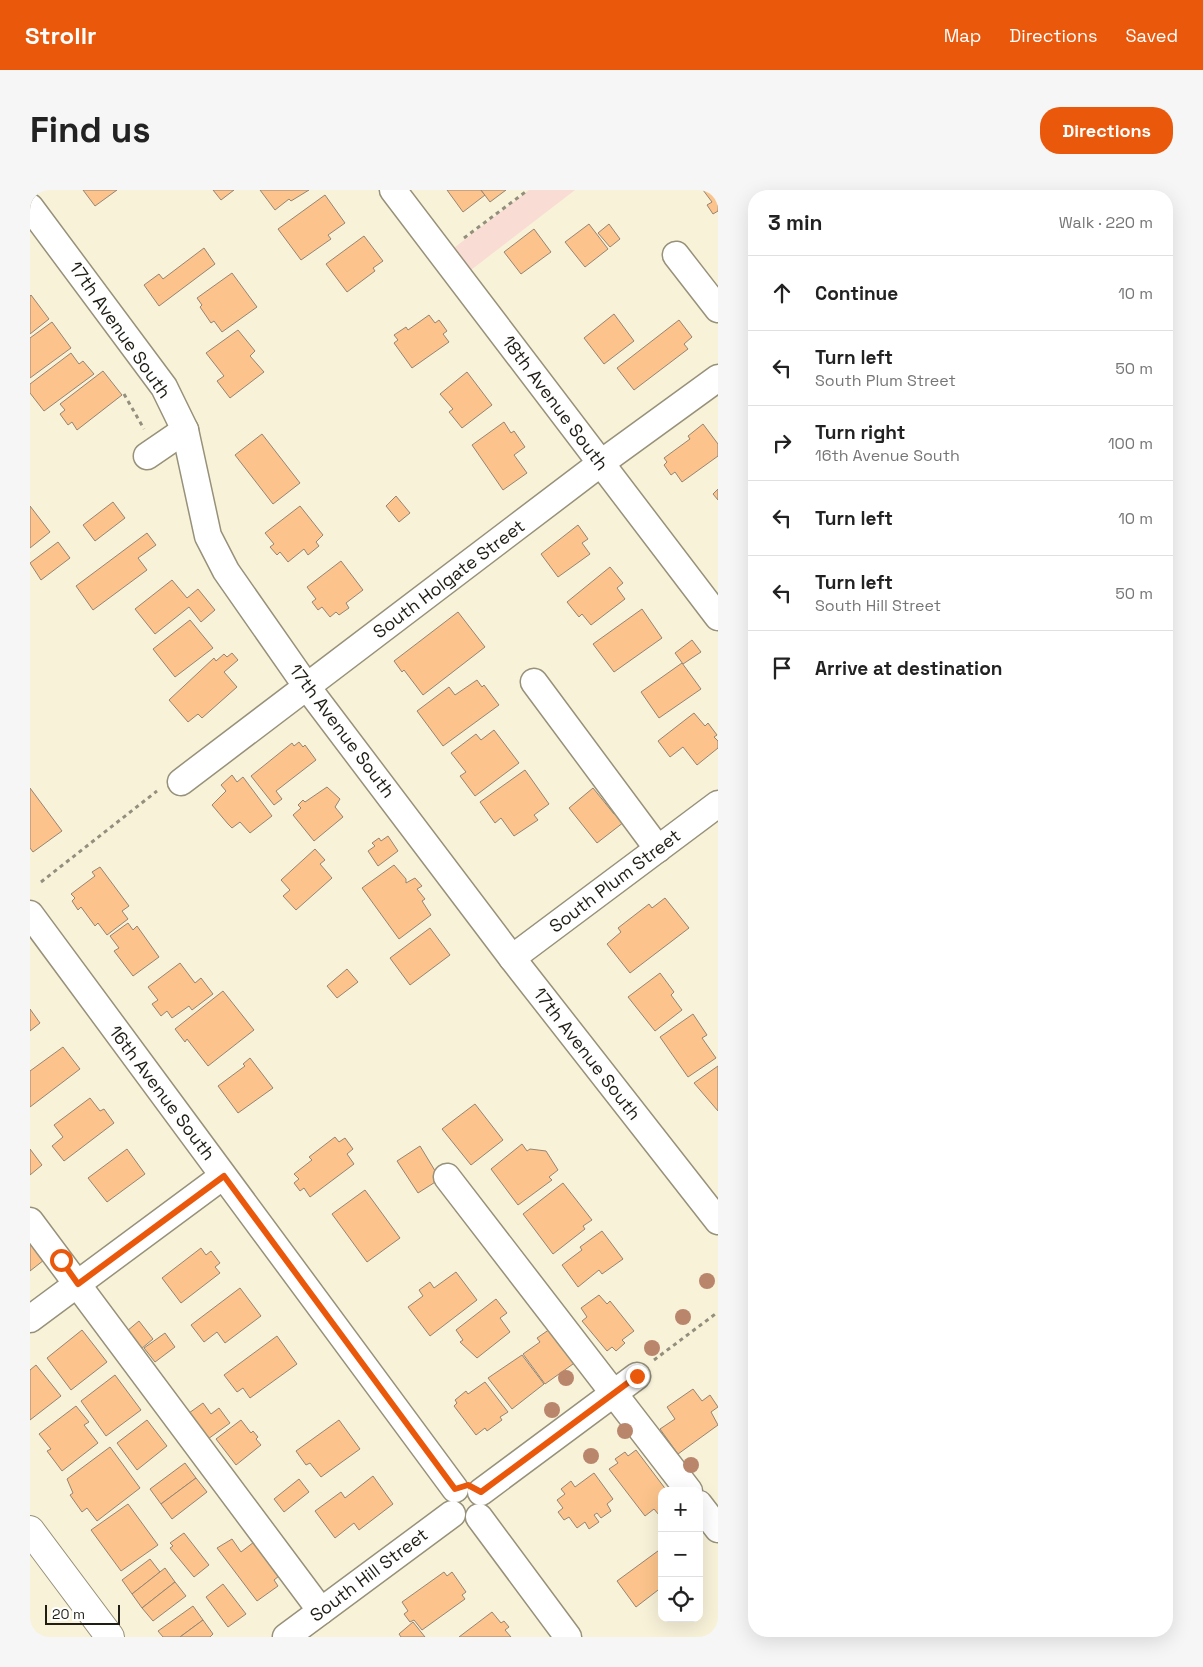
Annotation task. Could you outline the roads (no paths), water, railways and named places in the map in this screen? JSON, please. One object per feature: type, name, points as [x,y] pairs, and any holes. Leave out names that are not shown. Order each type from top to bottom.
[{"type":"main road","points":[[30,1530],[110,1637]]},
{"type":"street","name":"18th Avenue South","points":[[393,190],[718,617]]},
{"type":"street","name":"17th Avenue South","points":[[30,207],[164,386],[185,430],[199,502],[208,536],[226,571],[307,687],[512,958],[718,1221]]},
{"type":"street","points":[[676,255],[718,309]]},
{"type":"street","name":"South Holgate Street","points":[[181,782],[601,463],[718,378]]},
{"type":"street","points":[[147,456],[185,430]]},
{"type":"street","points":[[534,682],[658,849]]},
{"type":"street","name":"South Plum Street","points":[[512,958],[718,804]]},
{"type":"street","name":"16th Avenue South","points":[[30,914],[224,1176],[454,1502]]},
{"type":"street","points":[[30,1319],[224,1176]]},
{"type":"street","points":[[447,1177],[615,1392],[686,1487]]},
{"type":"street","points":[[30,1221],[321,1611]]},
{"type":"street","points":[[454,1502],[462,1521],[474,1520],[480,1505],[645,1368]]},
{"type":"street","name":"South Hill Street","points":[[286,1637],[321,1611],[454,1502]]},
{"type":"street","points":[[480,1505],[568,1637]]},
{"type":"street","points":[[703,1509],[718,1529]]}]
